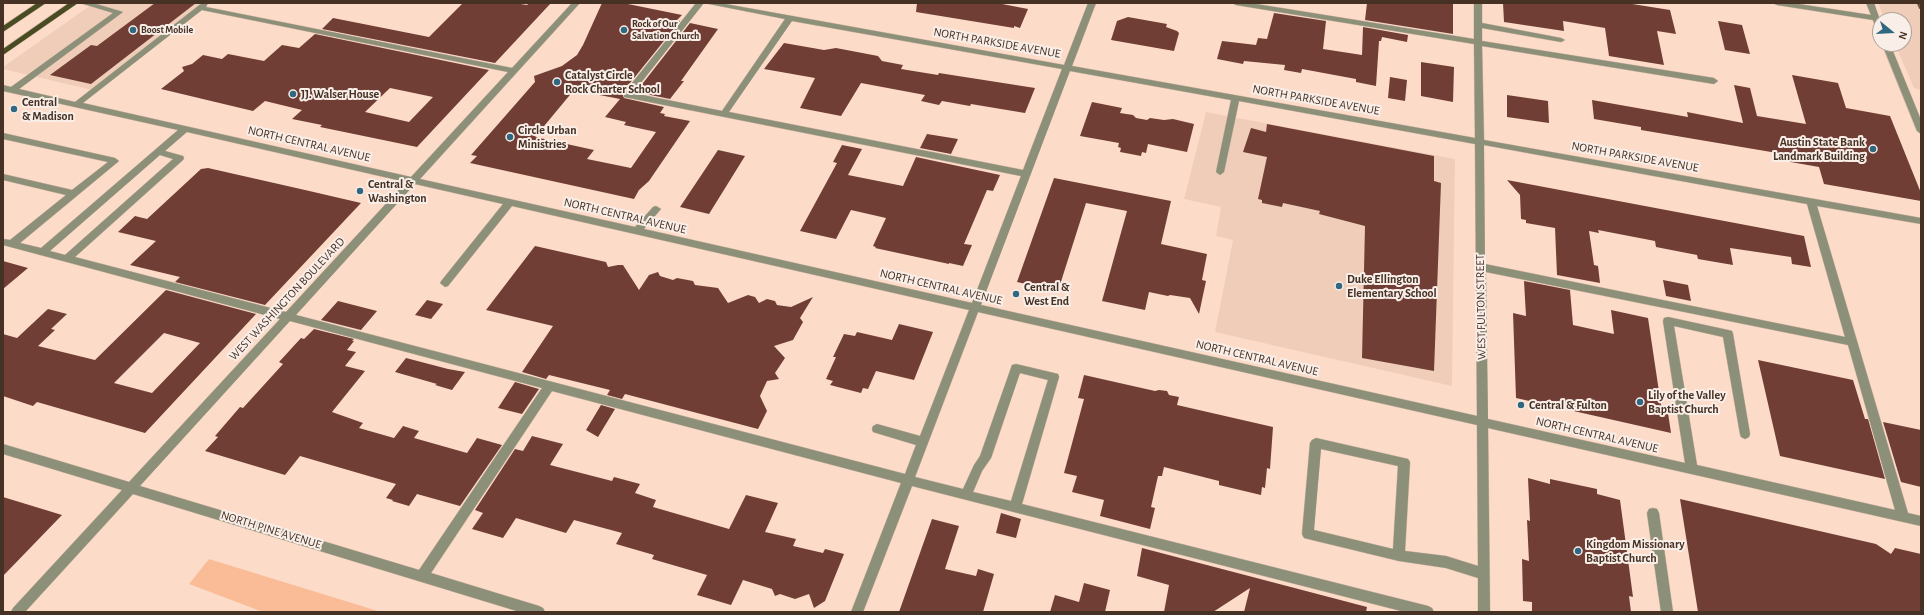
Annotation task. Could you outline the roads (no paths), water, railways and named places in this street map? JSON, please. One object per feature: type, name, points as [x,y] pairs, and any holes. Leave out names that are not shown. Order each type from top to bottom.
[{"type":"main road","points":[[3,30],[42,3]]},
{"type":"main road","points":[[3,53],[74,3]]},
{"type":"street","points":[[7,89],[119,12],[84,3]]},
{"type":"street","name":"WEST WASHINGTON BOULEVARD","points":[[17,612],[576,3]]},
{"type":"street","points":[[700,3],[627,95],[1026,174]]},
{"type":"street","name":"NORTH PARKSIDE AVENUE","points":[[707,3],[1921,221]]},
{"type":"street","points":[[857,612],[1092,3]]},
{"type":"street","points":[[1236,3],[1714,81]]},
{"type":"street","name":"WEST FULTON STREET","points":[[1478,3],[1484,612]]},
{"type":"street","points":[[1777,3],[1872,17]]},
{"type":"street","points":[[76,105],[204,5],[514,71]]},
{"type":"street","points":[[724,114],[790,18]]},
{"type":"street","points":[[1478,25],[1561,40]]},
{"type":"street","points":[[1889,52],[1921,131]]},
{"type":"street","name":"NORTH CENTRAL AVENUE","points":[[7,89],[1921,522]]},
{"type":"street","points":[[1220,172],[1236,98]]},
{"type":"street","points":[[1910,102],[1921,104]]},
{"type":"street","points":[[43,252],[185,129]]},
{"type":"street","points":[[3,136],[115,162],[7,243]]},
{"type":"street","points":[[67,259],[180,158],[158,152]]},
{"type":"street","points":[[3,177],[74,194]]},
{"type":"street","points":[[1810,201],[1903,518]]},
{"type":"street","points":[[446,283],[509,203]]},
{"type":"street","points":[[636,232],[656,209]]},
{"type":"street","points":[[7,243],[908,480],[1427,612]]},
{"type":"street","points":[[1481,266],[1852,342]]},
{"type":"street","points":[[1692,470],[1668,321],[1728,334],[1745,434]]},
{"type":"street","points":[[966,495],[978,468],[985,458],[1016,368],[1054,377],[1015,507]]},
{"type":"street","points":[[422,576],[550,385]]},
{"type":"street","points":[[877,429],[923,442]]},
{"type":"street","points":[[1399,556],[1404,462],[1316,443],[1308,534],[1399,556],[1446,562],[1484,574]]},
{"type":"street","name":"NORTH PINE AVENUE","points":[[3,449],[539,612]]},
{"type":"street","points":[[1653,513],[1667,612]]},
{"type":"railway","points":[[1918,3],[1921,10]]},
{"type":"place","name":"Boost Mobile","points":[[133,30]]},
{"type":"place","name":"Rock of Our Salvation Church","points":[[624,30]]},
{"type":"place","name":"Catalyst Circle Rock Charter School","points":[[557,82]]},
{"type":"place","name":"JJ. Walser House","points":[[293,94]]},
{"type":"place","name":"Central & Madison","points":[[14,109]]},
{"type":"place","name":"Circle Urban Ministries","points":[[510,137]]},
{"type":"place","name":"Austin State Bank Landmark Building","points":[[1873,149]]},
{"type":"place","name":"Central & Washington","points":[[360,191]]},
{"type":"place","name":"Duke Ellington Elementary School","points":[[1339,286]]},
{"type":"place","name":"Central & West End","points":[[1016,294]]},
{"type":"place","name":"Lily of the Valley Baptist Church","points":[[1640,402]]},
{"type":"place","name":"Central & Fulton","points":[[1521,405]]},
{"type":"place","name":"Kingdom Missionary Baptist Church","points":[[1578,551]]}]
